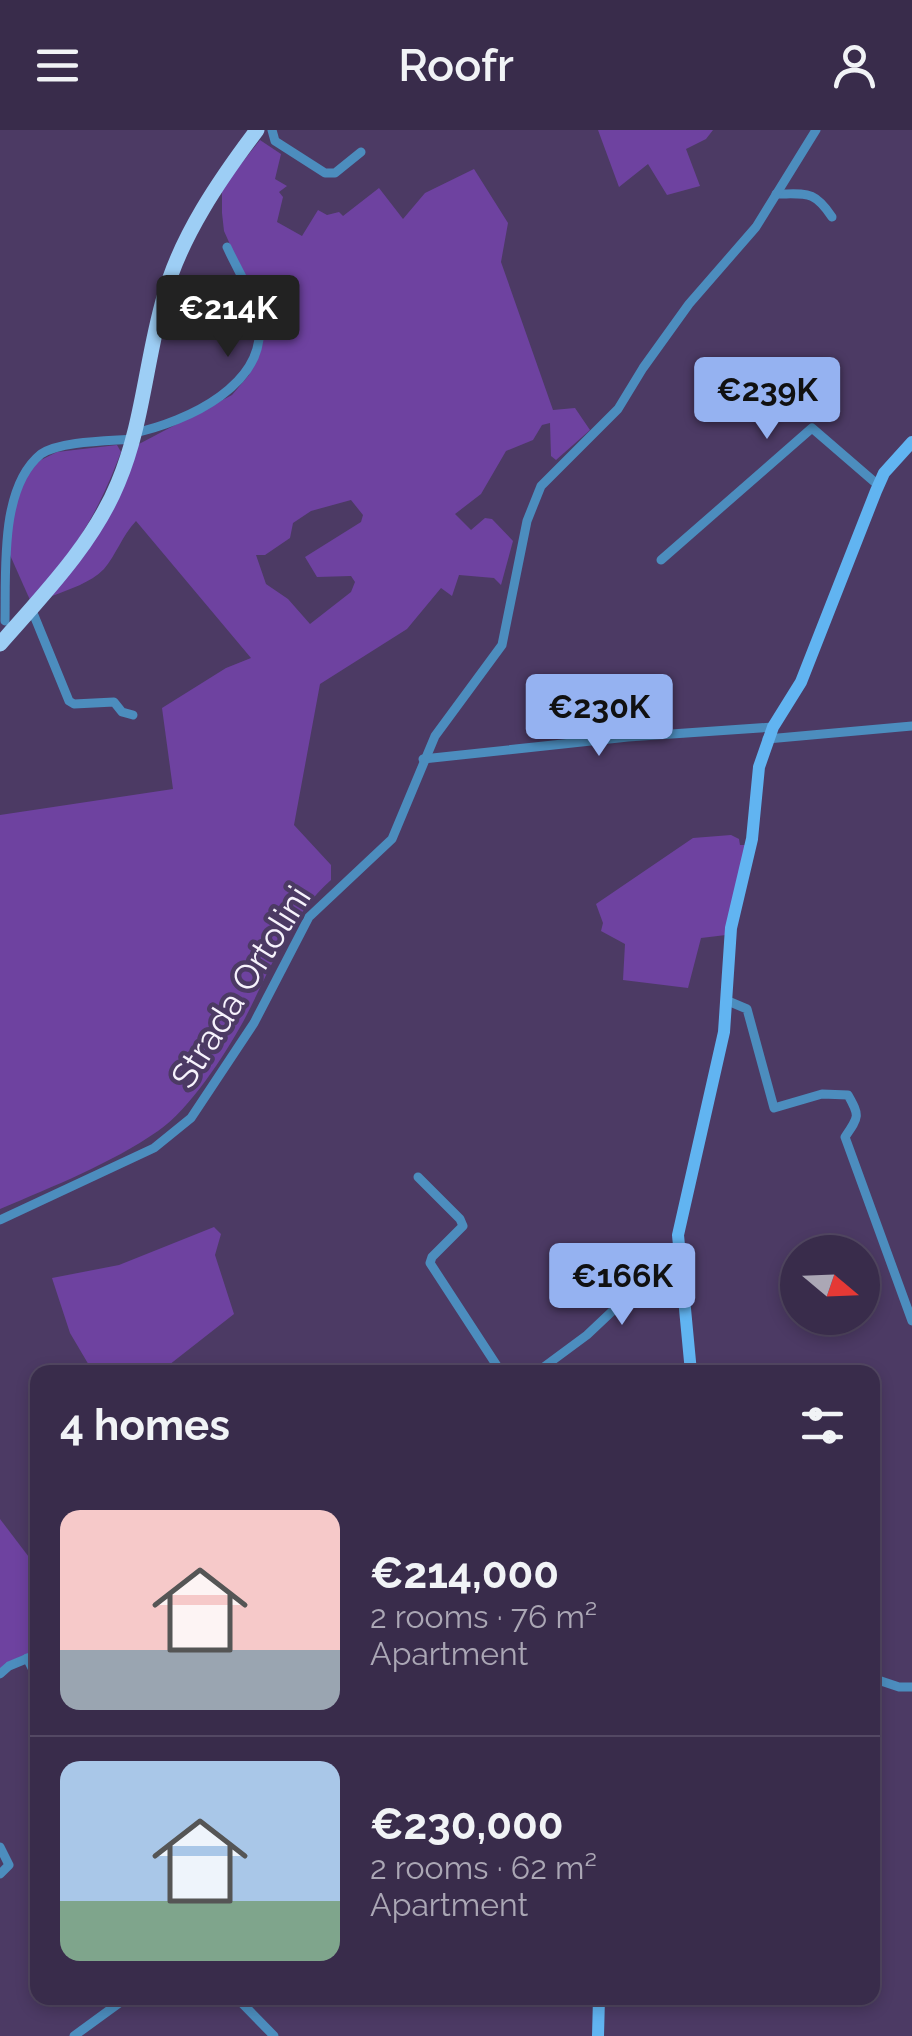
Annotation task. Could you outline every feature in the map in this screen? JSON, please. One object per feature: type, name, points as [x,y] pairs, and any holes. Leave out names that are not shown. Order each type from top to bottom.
[{"type":"main road","points":[[0,644],[64,571],[118,486],[134,436],[165,292],[198,222],[230,166],[257,130]]},
{"type":"main road","points":[[690,1365],[678,1248],[728,1001],[731,928],[752,839],[760,767],[770,733],[802,682],[878,485],[912,442]]},
{"type":"main road","points":[[598,2036],[599,2005]]},
{"type":"street","points":[[272,130],[274,141],[326,173],[335,173],[361,152]]},
{"type":"street","name":"Strada Ortolini","points":[[0,1220],[154,1148],[191,1118],[254,1023],[309,917],[392,838],[446,717],[502,645],[527,521],[541,486],[618,409],[689,304],[745,242],[816,130]]},
{"type":"street","points":[[776,194],[812,194],[821,199],[832,217]]},
{"type":"street","points":[[4,621],[4,516],[16,480],[42,453],[134,436],[218,400],[250,364],[260,332],[257,314],[227,247]]},
{"type":"street","points":[[660,560],[812,428],[878,485]]},
{"type":"street","points":[[31,608],[68,701],[114,702],[122,712],[132,715]]},
{"type":"street","points":[[424,759],[612,738],[912,726]]},
{"type":"street","points":[[728,1001],[746,1009],[774,1108],[822,1094],[848,1095],[857,1110],[857,1120],[846,1137],[912,1322]]},
{"type":"street","points":[[418,1177],[463,1226],[430,1262],[496,1365]]},
{"type":"street","points":[[546,1365],[587,1335],[678,1248]]},
{"type":"street","points":[[0,1674],[30,1657]]},
{"type":"street","points":[[27,1658],[30,1664]]},
{"type":"street","points":[[880,1681],[912,1687]]},
{"type":"street","points":[[0,1847],[9,1865],[0,1874]]},
{"type":"street","points":[[74,2036],[116,2005]]},
{"type":"street","points":[[244,2005],[274,2036]]},
{"type":"shaded area","points":[[598,130],[713,130],[706,139],[686,149],[700,186],[667,195],[648,164],[619,187]]},
{"type":"shaded area","points":[[260,140],[281,154],[275,179],[287,186],[279,192],[283,197],[277,222],[302,236],[318,210],[343,216],[379,188],[403,219],[425,193],[474,169],[508,223],[501,262],[553,410],[575,408],[590,430],[556,460],[551,456],[550,423],[542,425],[533,440],[506,451],[481,494],[455,514],[471,530],[485,518],[492,519],[513,541],[501,585],[494,578],[459,575],[452,596],[441,588],[407,629],[320,684],[294,825],[331,865],[331,880],[291,929],[243,1022],[205,1081],[170,1121],[140,1143],[0,1209],[0,815],[173,789],[162,708],[226,668],[251,658],[136,521],[104,569],[86,582],[52,596],[139,444],[232,395],[249,375],[262,346],[262,316],[224,231],[222,188]],"holes":[[[351,500],[363,515],[361,522],[305,557],[317,577],[351,576],[355,582],[351,592],[310,624],[288,599],[266,584],[256,555],[265,555],[290,538],[293,523],[311,511]]]},
{"type":"shaded area","points":[[117,445],[121,452],[94,513],[73,547],[30,600],[6,546],[13,493],[37,462],[57,452]]},
{"type":"shaded area","points":[[731,835],[739,839],[740,845],[746,845],[726,935],[701,938],[688,988],[623,980],[625,944],[601,931],[603,923],[596,904],[693,838]]},
{"type":"shaded area","points":[[214,1227],[221,1234],[215,1255],[234,1314],[169,1365],[89,1365],[70,1333],[52,1278],[119,1265]]},
{"type":"shaded area","points":[[0,1519],[30,1558],[30,1654],[0,1669]]}]
